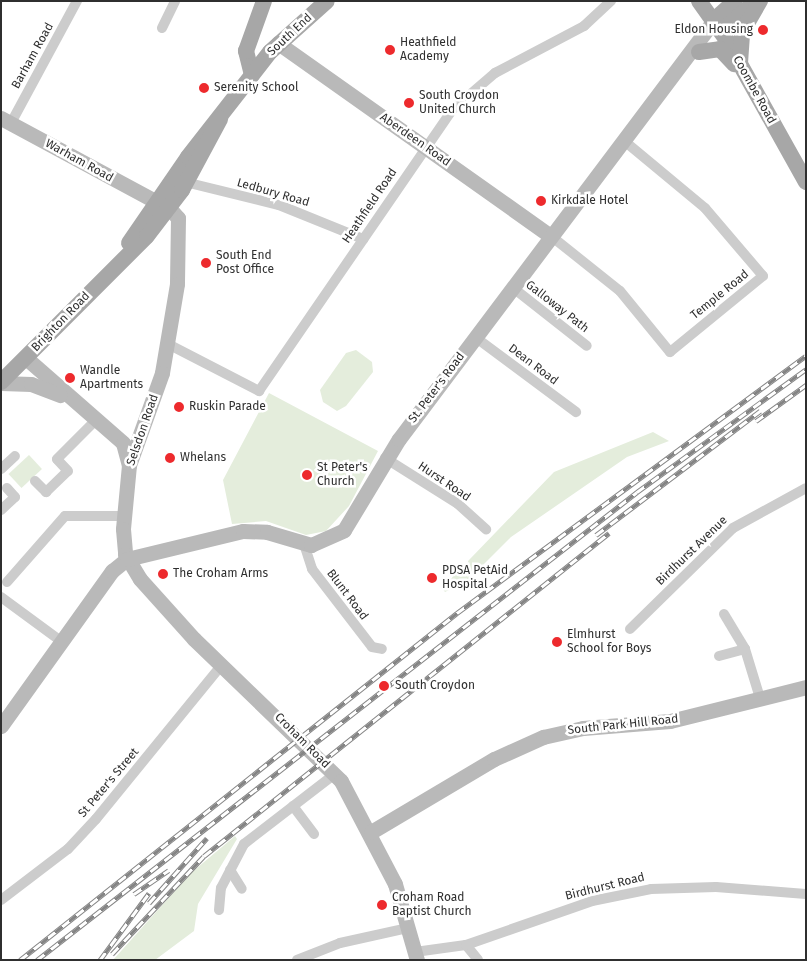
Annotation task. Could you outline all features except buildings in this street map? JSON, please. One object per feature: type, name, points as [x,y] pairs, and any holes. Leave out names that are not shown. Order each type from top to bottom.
[{"type":"main road","points":[[257,69],[246,57],[264,1]]},
{"type":"main road","name":"South End","points":[[163,209],[220,119],[257,69],[278,43],[327,1]]},
{"type":"main road","name":"Coombe Road","points":[[699,1],[718,25],[806,182]]},
{"type":"main road","points":[[718,25],[736,1]]},
{"type":"main road","points":[[718,25],[756,1]]},
{"type":"main road","points":[[743,72],[739,41],[760,1]]},
{"type":"main road","name":"St. Peter's Road","points":[[676,72],[699,52],[718,25]]},
{"type":"main road","name":"St. Peter's Road","points":[[127,560],[243,531],[268,532],[304,544],[326,542],[344,530],[385,458],[623,140],[676,72],[718,25]]},
{"type":"main road","name":"Aberdeen Road","points":[[278,43],[551,236]]},
{"type":"main road","points":[[699,52],[720,49],[743,72]]},
{"type":"main road","name":"Warham Road","points":[[6,121],[163,209]]},
{"type":"main road","name":"Brighton Road","points":[[1,382],[119,260],[163,209]]},
{"type":"main road","name":"Selsdon Road","points":[[127,560],[123,516],[129,465],[148,412],[166,344],[179,272],[180,226],[163,209]]},
{"type":"main road","points":[[26,358],[94,421],[125,446],[129,465]]},
{"type":"main road","points":[[1,382],[31,384],[74,403]]},
{"type":"main road","points":[[125,446],[148,412]]},
{"type":"main road","points":[[1,726],[112,571],[127,560]]},
{"type":"main road","name":"Croham Road","points":[[127,560],[167,610],[221,666],[335,774],[371,832],[408,928],[416,956]]},
{"type":"main road","name":"South Park Hill Road","points":[[371,832],[494,758],[543,737],[583,728],[670,721],[806,687]]},
{"type":"street","name":"Barham Road","points":[[6,121],[77,1]]},
{"type":"street","points":[[162,28],[175,1]]},
{"type":"street","name":"Heathfield Road","points":[[166,344],[259,391],[452,110],[478,84],[584,26],[611,1]]},
{"type":"street","name":"Temple Road","points":[[551,236],[620,291],[670,352],[763,276],[705,208],[623,140]]},
{"type":"street","name":"Ledbury Road","points":[[180,180],[279,206],[362,239]]},
{"type":"street","name":"Galloway Path","points":[[512,287],[587,346]]},
{"type":"street","name":"Dean Road","points":[[475,337],[576,412]]},
{"type":"street","points":[[35,481],[46,492],[68,472],[57,459],[94,421]]},
{"type":"street","points":[[1,469],[15,456]]},
{"type":"street","name":"Hurst Road","points":[[385,458],[458,504],[486,529]]},
{"type":"street","points":[[1,510],[15,497],[6,488]]},
{"type":"street","name":"Birdhurst Avenue","points":[[630,629],[733,528],[806,488]]},
{"type":"street","points":[[7,582],[65,516],[123,516]]},
{"type":"street","name":"Blunt Road","points":[[304,544],[312,569],[372,647],[382,649]]},
{"type":"street","points":[[1,597],[62,642]]},
{"type":"street","points":[[724,614],[745,649],[760,698]]},
{"type":"street","points":[[719,656],[745,649]]},
{"type":"street","name":"St Peter's Street","points":[[1,900],[68,849],[96,819],[221,666]]},
{"type":"street","points":[[219,910],[221,888],[244,844],[335,774]]},
{"type":"street","points":[[293,806],[314,834]]},
{"type":"street","points":[[230,870],[242,889]]},
{"type":"street","name":"Birdhurst Road","points":[[416,956],[466,945],[592,901],[651,889],[716,886],[806,894]]},
{"type":"street","points":[[298,960],[340,943],[408,928]]},
{"type":"street","points":[[466,945],[478,960]]},
{"type":"green space","points":[[356,350],[372,362],[373,372],[346,406],[337,411],[323,402],[320,390],[346,353]]},
{"type":"green space","points":[[269,393],[378,451],[349,506],[326,531],[306,535],[266,521],[232,524],[223,480]]},
{"type":"green space","points":[[653,432],[669,441],[627,457],[511,537],[467,581],[445,592],[442,588],[554,472]]},
{"type":"green space","points":[[29,455],[42,469],[21,488],[9,474]]},
{"type":"green space","points":[[235,836],[237,839],[198,904],[194,931],[155,960],[113,960],[191,873]]},
{"type":"railway","points":[[20,960],[457,613],[806,356]]},
{"type":"railway","points":[[37,960],[637,492],[806,369]]},
{"type":"railway","points":[[756,421],[806,385]]},
{"type":"railway","points":[[596,535],[760,411]]},
{"type":"railway","points":[[112,954],[204,856],[609,533]]},
{"type":"railway","points":[[149,903],[207,838]]},
{"type":"railway","points":[[134,894],[169,870]]},
{"type":"railway","points":[[100,960],[149,893]]},
{"type":"place","name":"Eldon Housing","points":[[763,30]]},
{"type":"place","name":"Heathfield Academy","points":[[390,50]]},
{"type":"place","name":"Serenity School","points":[[204,88]]},
{"type":"place","name":"South Croydon United Church","points":[[409,103]]},
{"type":"place","name":"Kirkdale Hotel","points":[[541,201]]},
{"type":"place","name":"South End Post Office","points":[[206,263]]},
{"type":"place","name":"Wandle Apartments","points":[[70,378]]},
{"type":"place","name":"Ruskin Parade","points":[[179,407]]},
{"type":"place","name":"Whelans","points":[[170,458]]},
{"type":"place","name":"St Peter's Church","points":[[307,475]]},
{"type":"place","name":"The Croham Arms","points":[[163,574]]},
{"type":"place","name":"PDSA PetAid Hospital","points":[[432,578]]},
{"type":"place","name":"Elmhurst School for Boys","points":[[557,642]]},
{"type":"place","name":"South Croydon","points":[[384,686]]},
{"type":"place","name":"Croham Road Baptist Church","points":[[382,905]]}]
